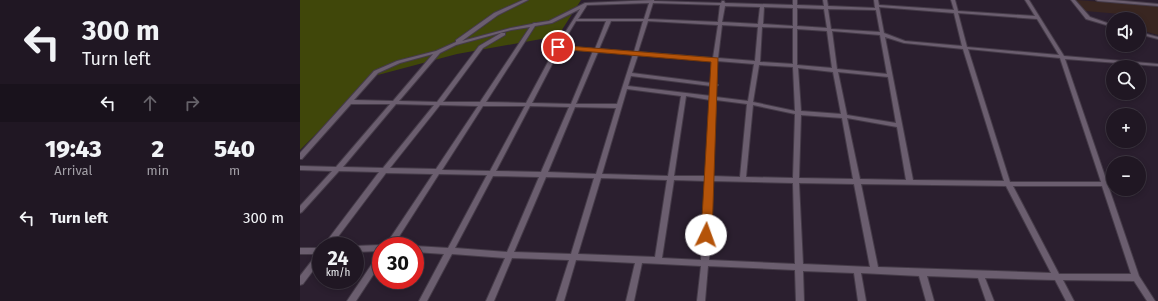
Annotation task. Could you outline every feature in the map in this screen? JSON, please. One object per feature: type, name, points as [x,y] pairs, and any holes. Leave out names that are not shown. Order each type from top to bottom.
[{"type":"street","points":[[300,157],[376,72],[387,64],[438,52],[454,44],[496,14],[526,0]]},
{"type":"street","points":[[825,0],[835,70],[875,271]]},
{"type":"street","points":[[876,0],[910,182]]},
{"type":"street","points":[[953,0],[965,48],[1008,184],[1059,277],[1070,301]]},
{"type":"street","points":[[1027,0],[1062,57],[1136,278],[1151,301]]},
{"type":"street","points":[[1073,0],[1088,18],[1106,24]]},
{"type":"street","points":[[1098,0],[1158,5]]},
{"type":"street","points":[[560,301],[651,1]]},
{"type":"street","points":[[454,44],[511,29],[550,22],[587,2],[723,2],[762,5],[795,3],[826,7],[956,12],[1038,18]]},
{"type":"street","points":[[423,301],[492,174],[558,47],[587,2]]},
{"type":"street","points":[[701,301],[705,263],[715,85],[715,60],[723,2]]},
{"type":"street","points":[[795,3],[795,66],[798,113],[796,180],[800,301]]},
{"type":"street","points":[[743,179],[750,103],[757,63],[759,25],[762,5]]},
{"type":"street","points":[[575,20],[645,20],[829,29],[882,34],[904,42],[1158,65]]},
{"type":"street","points":[[490,301],[574,106],[595,50],[609,20]]},
{"type":"street","points":[[395,237],[534,24]]},
{"type":"street","points":[[334,237],[481,47],[511,29]]},
{"type":"street","points":[[1146,34],[1158,38]]},
{"type":"street","points":[[558,47],[795,66],[889,76]]},
{"type":"street","points":[[300,210],[337,170],[438,52]]},
{"type":"street","points":[[629,74],[715,85]]},
{"type":"street","points":[[626,87],[750,103],[798,113],[844,116],[899,125]]},
{"type":"street","points":[[658,261],[684,94]]},
{"type":"street","points":[[349,102],[620,106]]},
{"type":"street","points":[[300,168],[598,177],[856,180],[1008,184],[1105,184]]},
{"type":"street","points":[[300,250],[312,251]]},
{"type":"street","points":[[424,250],[510,255],[875,271],[1136,278]]},
{"type":"street","points":[[630,301],[639,260]]},
{"type":"street","points":[[300,282],[312,266]]},
{"type":"street","points":[[351,301],[372,270]]},
{"type":"street","points":[[857,270],[862,301]]},
{"type":"street","points":[[922,272],[930,301]]},
{"type":"street","points":[[980,274],[990,301]]},
{"type":"shaded area","points":[[1076,0],[1158,6],[1158,35],[1146,31],[1146,12],[1106,13],[1085,11]]},
{"type":"green space","points":[[300,0],[581,0],[558,36],[457,54],[374,76],[300,150]]},
{"type":"route","points":[[558,47],[715,60],[715,85],[706,235]]}]
